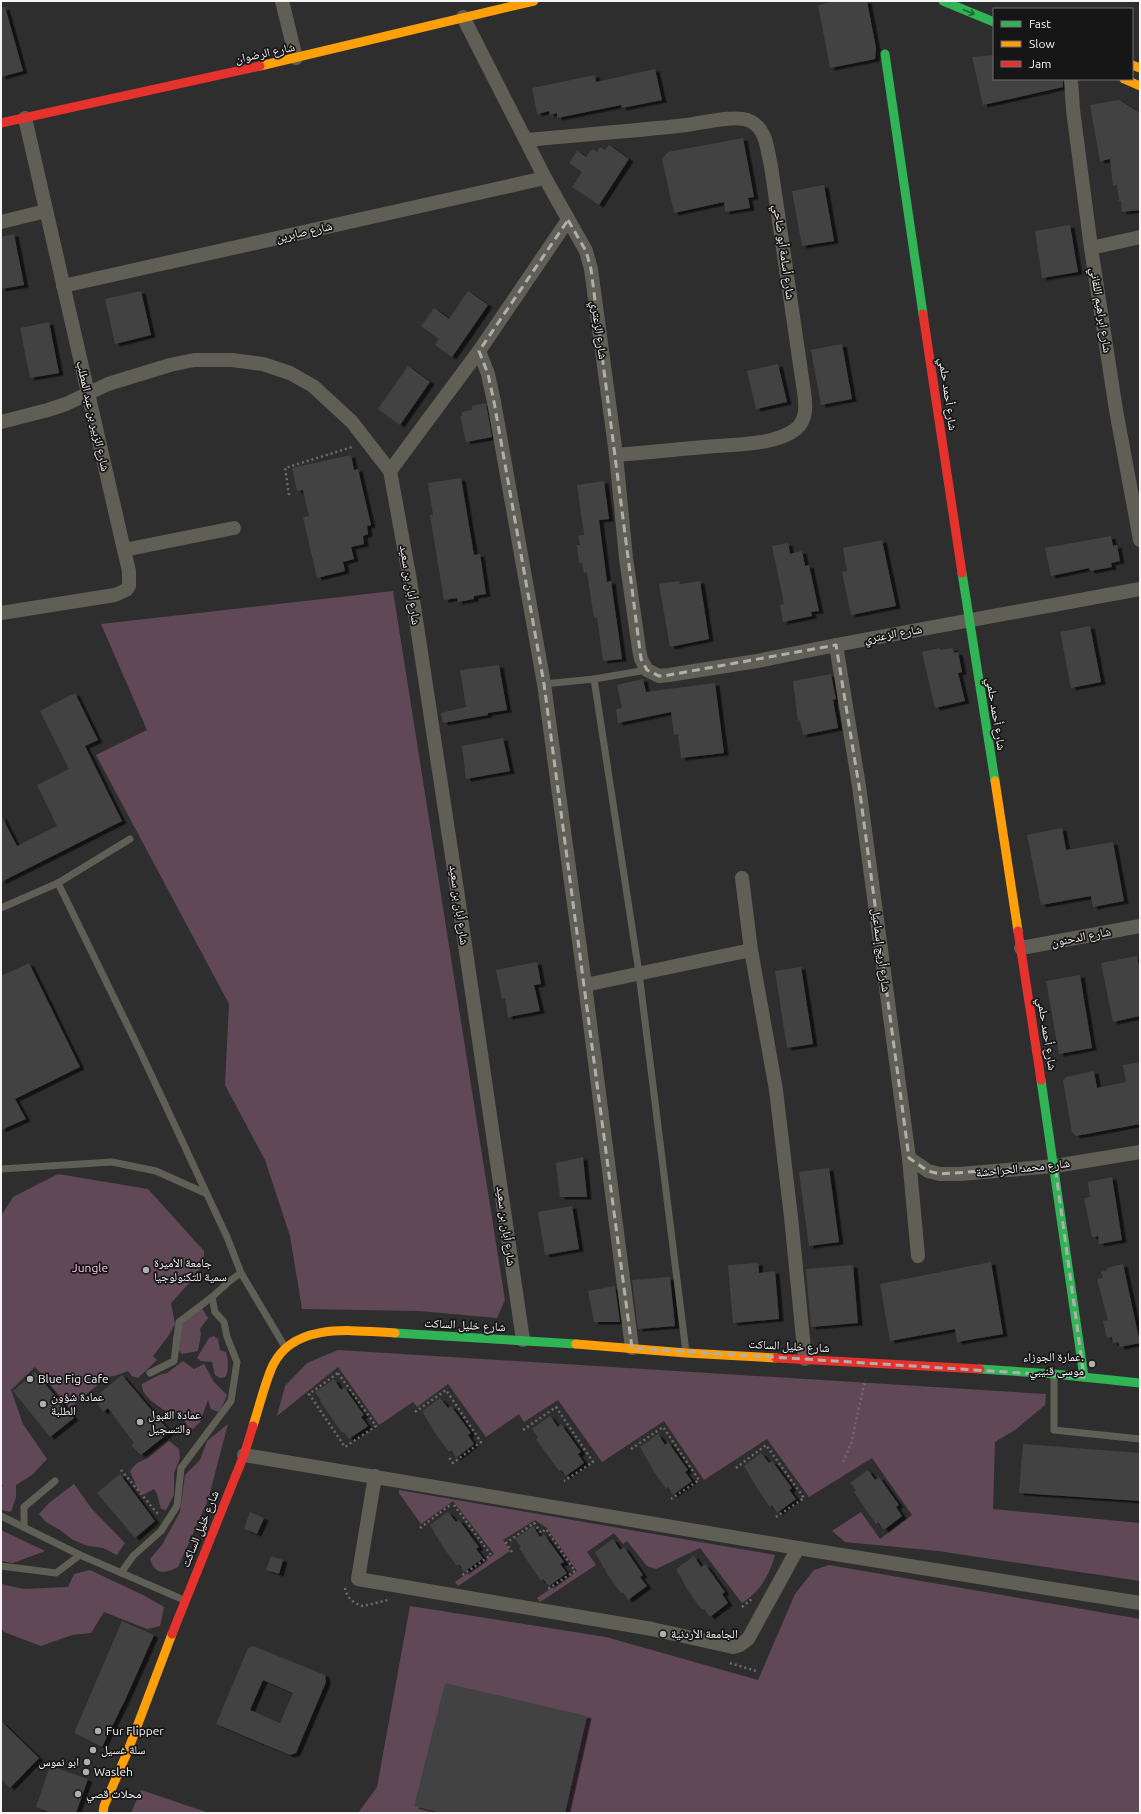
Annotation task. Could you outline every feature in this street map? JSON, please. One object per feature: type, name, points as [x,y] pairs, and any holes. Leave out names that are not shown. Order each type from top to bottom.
[{"type":"street","points":[[282,1],[296,58]]},
{"type":"street","name":"شارع الرضوان","points":[[1,123],[296,58],[534,1]]},
{"type":"street","points":[[943,1],[993,22]]},
{"type":"street","points":[[967,1],[993,12]]},
{"type":"street","name":"شارع الزعتري","points":[[463,17],[545,178],[586,251],[591,269],[616,455],[634,621],[641,659],[647,670],[659,676],[680,674],[757,661],[1140,588]]},
{"type":"street","name":"شارع أحمد حلمي","points":[[885,54],[969,620],[1055,1166],[1084,1377]]},
{"type":"street","name":"شارع ابراهيم اللقاني","points":[[1071,80],[1073,110],[1091,248],[1116,410],[1140,540]]},
{"type":"street","points":[[1126,80],[1140,86]]},
{"type":"street","name":"شارع الزبير بن عبد المطلب","points":[[1,613],[122,592],[129,586],[124,550],[25,118]]},
{"type":"street","name":"شارع أسامة أبو ضاحي","points":[[526,140],[680,126],[738,119],[749,121],[757,125],[763,133],[771,166],[806,404],[802,421],[797,428],[790,433],[763,441],[616,455]]},
{"type":"street","name":"شارع صابرين","points":[[63,286],[545,178]]},
{"type":"street","points":[[1,222],[46,211]]},
{"type":"street","points":[[1,422],[66,404],[88,393],[132,375],[194,360],[232,360],[263,364],[290,373],[313,386],[352,422],[390,471],[479,351],[568,220]]},
{"type":"street","points":[[1091,248],[1140,237]]},
{"type":"street","points":[[479,351],[488,374],[494,402],[544,684],[632,1348]]},
{"type":"street","name":"شارع أبان بن سعيد","points":[[390,471],[410,580],[441,784],[522,1340]]},
{"type":"street","points":[[124,550],[234,528]]},
{"type":"street","name":"شارع أريج إسماعيل","points":[[836,645],[859,786],[909,1158],[918,1256]]},
{"type":"street","points":[[742,878],[751,950],[776,1090],[791,1217],[805,1359]]},
{"type":"street","name":"شارع الدحنون","points":[[1021,948],[1140,926]]},
{"type":"street","points":[[585,985],[751,950]]},
{"type":"street","name":"شارع محمد الحراحشة","points":[[909,1158],[917,1165],[928,1171],[940,1174],[992,1172],[1055,1166],[1140,1152]]},
{"type":"street","name":"شارع خليل الساكت","points":[[95,1813],[104,1810],[127,1753],[185,1600],[244,1454],[273,1365],[285,1348],[309,1335],[336,1330],[522,1340],[686,1353],[1054,1374],[1140,1383]]},
{"type":"street","points":[[244,1454],[798,1548],[1140,1603]]},
{"type":"street","points":[[375,1476],[358,1579],[652,1630],[733,1647],[740,1645],[748,1639],[798,1548]]},
{"type":"lane","name":"شارع الزعتري","points":[[544,684],[594,679],[647,670]]},
{"type":"lane","points":[[594,679],[639,973],[686,1353]]},
{"type":"lane","points":[[1,908],[58,883],[130,839]]},
{"type":"lane","points":[[58,883],[96,958],[205,1193],[227,1237],[241,1273],[285,1348]]},
{"type":"lane","points":[[1,1169],[112,1162],[156,1171],[205,1193]]},
{"type":"lane","points":[[150,1373],[174,1362],[179,1322],[241,1273]]},
{"type":"lane","points":[[121,1573],[133,1556],[161,1531],[166,1524],[177,1506],[181,1468],[231,1401],[236,1362],[226,1337],[224,1322],[215,1312],[212,1297]]},
{"type":"lane","points":[[1054,1374],[1054,1430],[1140,1438]]},
{"type":"lane","points":[[24,1527],[24,1507],[55,1481]]},
{"type":"lane","points":[[1,1516],[80,1555],[185,1600]]},
{"type":"lane","points":[[1,1566],[56,1573],[80,1555]]},
{"type":"path","points":[[289,495],[285,468],[368,442]]},
{"type":"path","points":[[843,1462],[851,1444],[868,1363]]},
{"type":"path","points":[[338,1373],[376,1426],[345,1447],[309,1394],[338,1373]]},
{"type":"path","points":[[415,1412],[446,1390],[481,1442],[453,1463],[448,1456]]},
{"type":"path","points":[[523,1430],[556,1407],[593,1462],[564,1481]]},
{"type":"path","points":[[630,1449],[664,1427],[699,1480],[671,1499]]},
{"type":"path","points":[[736,1468],[766,1445],[804,1498],[776,1517]]},
{"type":"path","points":[[121,1470],[166,1524]]},
{"type":"path","points":[[420,1528],[452,1504],[491,1555],[461,1576]]},
{"type":"path","points":[[512,1552],[506,1543],[534,1523],[541,1533],[546,1529],[575,1571],[548,1589]]},
{"type":"path","points":[[346,1592],[358,1579]]},
{"type":"path","points":[[742,1607],[758,1592]]},
{"type":"highlighted area","points":[[568,220],[586,251],[591,269],[641,659],[647,670],[659,676],[836,645],[859,786],[909,1158],[928,1171],[940,1174],[1055,1166],[1084,1377],[632,1348],[544,684],[494,402],[488,374],[479,351]]},
{"type":"green space","points":[[393,591],[505,1300],[497,1318],[419,1311],[302,1309],[290,1236],[265,1160],[225,1085],[229,1004],[96,755],[147,730],[101,624]]},
{"type":"green space","name":"Jungle","points":[[58,1174],[148,1189],[204,1251],[204,1263],[193,1279],[171,1303],[175,1324],[169,1335],[153,1356],[157,1360],[138,1378],[132,1376],[128,1371],[115,1376],[107,1377],[70,1408],[35,1367],[11,1390],[23,1424],[47,1459],[32,1475],[16,1485],[16,1497],[11,1512],[1,1510],[1,1488],[3,1486],[1,1483],[1,1216],[13,1197]]},
{"type":"green space","points":[[201,1307],[208,1318],[200,1329],[201,1334],[198,1351],[182,1354],[176,1347],[173,1337],[190,1312]]},
{"type":"green space","points":[[214,1336],[218,1339],[220,1350],[226,1352],[227,1357],[227,1374],[222,1378],[215,1375],[212,1362],[201,1361],[197,1358],[209,1338]]},
{"type":"green space","points":[[338,1350],[1046,1394],[1045,1405],[1015,1430],[995,1442],[993,1509],[1140,1523],[1140,1581],[938,1551],[845,1542],[832,1531],[861,1512],[880,1539],[912,1515],[872,1458],[809,1497],[767,1439],[704,1480],[664,1421],[602,1462],[558,1400],[524,1422],[519,1414],[486,1437],[448,1384],[417,1407],[413,1402],[379,1425],[338,1367],[277,1416],[285,1386],[307,1363]]},
{"type":"green space","points":[[183,1361],[194,1369],[204,1364],[214,1382],[227,1395],[218,1412],[211,1409],[208,1400],[200,1422],[193,1429],[188,1427],[181,1414],[176,1413],[171,1416],[148,1398],[142,1384],[159,1375],[167,1373]]},
{"type":"green space","points":[[228,1424],[208,1500],[178,1567],[169,1571],[161,1572],[155,1568],[150,1559],[162,1545],[180,1512],[185,1475],[200,1460],[207,1441]]},
{"type":"green space","points":[[169,1441],[179,1449],[180,1458],[174,1473],[174,1495],[166,1510],[161,1509],[154,1489],[143,1495],[138,1490],[130,1471],[137,1463],[148,1458]]},
{"type":"green space","points":[[74,1484],[92,1509],[125,1543],[117,1555],[103,1548],[88,1546],[73,1540],[46,1522],[39,1514],[49,1503]]},
{"type":"green space","points":[[399,1490],[775,1555],[767,1576],[759,1588],[742,1603],[700,1548],[656,1569],[647,1566],[627,1541],[623,1544],[614,1533],[587,1552],[596,1565],[540,1602],[537,1598],[577,1571],[547,1528],[535,1520],[503,1540],[510,1551],[458,1586],[455,1582],[494,1554],[453,1501],[421,1524],[399,1493]]},
{"type":"green space","points":[[1,1530],[45,1551],[13,1563],[1,1561]]},
{"type":"green space","points":[[829,1565],[1140,1619],[1140,1813],[358,1813],[377,1787],[410,1606],[606,1637],[758,1680],[795,1594],[814,1570]]},
{"type":"green space","points":[[90,1570],[145,1596],[164,1607],[160,1626],[147,1629],[104,1612],[91,1633],[72,1635],[41,1646],[4,1632],[1,1627],[1,1584],[24,1589],[68,1587],[74,1574]]},
{"type":"green space","points":[[141,1790],[209,1813],[131,1813]]},
{"type":"building","points":[[836,1],[867,1],[876,48],[875,59],[830,68],[818,5]]},
{"type":"building","points":[[5,7],[23,71],[1,77],[1,8]]},
{"type":"building","points":[[993,55],[993,80],[1063,80],[1063,87],[983,105],[972,57]]},
{"type":"building","points":[[655,69],[662,100],[622,108],[621,105],[557,118],[557,113],[550,115],[549,111],[537,114],[532,88],[595,75],[596,82]]},
{"type":"building","points":[[1119,100],[1140,113],[1140,210],[1122,212],[1117,185],[1113,186],[1110,159],[1100,161],[1090,105]]},
{"type":"building","points":[[743,138],[754,197],[748,198],[750,208],[725,212],[724,202],[674,213],[662,159],[668,152]]},
{"type":"building","points":[[609,145],[629,159],[599,205],[572,187],[582,172],[569,163],[577,151],[586,157],[592,149],[597,152],[600,147],[605,150]]},
{"type":"building","points":[[824,185],[834,241],[802,246],[792,191]]},
{"type":"building","points":[[1070,225],[1078,272],[1042,278],[1035,231]]},
{"type":"building","points":[[14,234],[24,285],[1,289],[1,237]]},
{"type":"building","points":[[141,291],[151,335],[115,344],[105,299]]},
{"type":"building","points":[[468,291],[488,305],[452,357],[435,345],[439,339],[421,326],[434,308],[449,319]]},
{"type":"building","points":[[49,322],[59,373],[30,378],[20,328]]},
{"type":"building","points":[[842,344],[852,399],[821,405],[811,350]]},
{"type":"building","points":[[778,364],[787,402],[756,409],[747,371]]},
{"type":"building","points":[[408,366],[430,382],[400,425],[378,409]]},
{"type":"building","points":[[486,403],[492,437],[466,442],[460,416],[462,416],[462,412],[472,410],[472,406]]},
{"type":"building","points":[[351,455],[354,470],[358,469],[371,525],[367,526],[368,534],[363,536],[364,544],[351,547],[354,559],[343,562],[345,571],[317,578],[303,517],[309,516],[303,490],[297,491],[292,468]]},
{"type":"building","points":[[461,478],[474,555],[480,554],[486,594],[474,596],[474,599],[458,602],[457,598],[444,600],[430,515],[433,515],[428,483]]},
{"type":"building","points":[[604,481],[609,519],[599,520],[607,582],[611,581],[622,659],[603,661],[597,617],[594,618],[587,572],[584,573],[582,562],[579,563],[577,545],[580,545],[578,536],[584,535],[577,485]]},
{"type":"building","points":[[1111,536],[1113,546],[1117,545],[1120,561],[1111,563],[1112,567],[1090,571],[1089,568],[1051,576],[1045,548]]},
{"type":"building","points":[[882,540],[896,606],[851,615],[842,572],[847,571],[843,548]]},
{"type":"building","points":[[788,543],[790,554],[802,551],[805,566],[809,565],[819,611],[811,612],[812,616],[783,622],[780,605],[784,604],[772,546]]},
{"type":"building","points":[[679,581],[680,584],[700,581],[709,639],[670,647],[659,584]]},
{"type":"building","points":[[1090,626],[1101,682],[1071,688],[1060,632]]},
{"type":"building","points":[[940,648],[940,650],[953,648],[954,653],[958,652],[962,672],[958,673],[965,701],[935,708],[922,652]]},
{"type":"building","points":[[499,665],[507,710],[443,723],[441,713],[466,707],[460,670]]},
{"type":"building","points":[[831,674],[836,699],[833,700],[838,728],[803,735],[800,720],[798,721],[793,681]]},
{"type":"building","points":[[643,679],[646,692],[715,683],[724,753],[681,758],[678,734],[674,735],[671,712],[618,723],[616,709],[622,708],[617,685]]},
{"type":"building","points":[[75,693],[98,740],[85,746],[122,821],[1,882],[1,815],[17,846],[57,826],[37,785],[69,769],[40,711]]},
{"type":"building","points":[[503,738],[510,771],[466,779],[462,746]]},
{"type":"building","points":[[1062,828],[1066,850],[1113,842],[1124,901],[1093,907],[1091,896],[1041,905],[1027,835]]},
{"type":"building","points":[[1137,956],[1140,972],[1140,1016],[1113,1022],[1101,963]]},
{"type":"building","points":[[537,962],[541,984],[534,985],[540,1011],[508,1017],[505,998],[502,999],[496,970]]},
{"type":"building","points":[[29,963],[80,1067],[15,1099],[26,1119],[1,1130],[1,976]]},
{"type":"building","points":[[801,967],[813,1044],[787,1048],[775,971]]},
{"type":"building","points":[[1080,975],[1092,1048],[1059,1054],[1046,981]]},
{"type":"building","points":[[1140,1062],[1140,1124],[1076,1136],[1072,1132],[1063,1081],[1066,1077],[1094,1071],[1097,1088],[1126,1082],[1123,1065]]},
{"type":"building","points":[[583,1157],[587,1197],[560,1197],[556,1163]]},
{"type":"building","points":[[829,1168],[839,1242],[809,1246],[799,1172]]},
{"type":"building","points":[[1112,1177],[1122,1240],[1099,1244],[1098,1236],[1092,1237],[1084,1198],[1090,1197],[1088,1182]]},
{"type":"building","points":[[572,1206],[579,1249],[545,1255],[538,1212]]},
{"type":"building","points":[[991,1262],[1003,1334],[957,1342],[955,1329],[890,1341],[880,1284]]},
{"type":"building","points":[[758,1263],[759,1273],[775,1271],[779,1319],[733,1323],[728,1265]]},
{"type":"building","points":[[1123,1264],[1140,1343],[1120,1347],[1118,1342],[1113,1343],[1112,1337],[1107,1338],[1103,1321],[1108,1320],[1097,1279],[1103,1278],[1101,1272],[1108,1270],[1107,1268]]},
{"type":"building","points":[[853,1265],[858,1323],[811,1327],[806,1269]]},
{"type":"building","points":[[670,1277],[675,1326],[638,1329],[632,1280]]},
{"type":"building","points":[[615,1286],[620,1322],[594,1322],[588,1291]]},
{"type":"building","name":"عمادة شؤون الطلبة","points":[[35,1372],[74,1418],[50,1437],[13,1391]]},
{"type":"building","name":"عمادة القبول والتسجيل","points":[[122,1375],[170,1432],[141,1455],[131,1445],[134,1443],[108,1408],[103,1412],[94,1398]]},
{"type":"building","points":[[334,1379],[341,1390],[344,1387],[364,1415],[361,1417],[368,1426],[349,1439],[344,1432],[342,1433],[315,1392]]},
{"type":"building","points":[[440,1398],[448,1408],[451,1406],[471,1433],[468,1435],[474,1444],[456,1458],[451,1450],[449,1452],[435,1433],[422,1411]]},
{"type":"building","points":[[550,1416],[558,1427],[561,1424],[581,1452],[578,1454],[584,1463],[566,1476],[561,1469],[559,1471],[536,1439],[538,1437],[532,1429]]},
{"type":"building","points":[[658,1434],[665,1445],[668,1442],[688,1470],[685,1472],[692,1481],[673,1495],[668,1487],[666,1489],[640,1447]]},
{"type":"building","points":[[1023,1444],[1140,1453],[1140,1501],[1019,1493]]},
{"type":"building","points":[[761,1453],[769,1463],[772,1461],[792,1488],[789,1490],[796,1499],[777,1513],[772,1505],[770,1507],[744,1466]]},
{"type":"building","points":[[868,1470],[875,1480],[879,1477],[899,1505],[896,1507],[902,1516],[884,1530],[878,1522],[876,1524],[854,1492],[856,1490],[850,1483]]},
{"type":"building","points":[[120,1474],[155,1521],[135,1538],[97,1493]]},
{"type":"building","points":[[250,1512],[264,1518],[257,1534],[244,1529]]},
{"type":"building","points":[[448,1512],[456,1522],[459,1520],[479,1547],[476,1549],[483,1558],[464,1572],[459,1564],[457,1566],[443,1547],[430,1525]]},
{"type":"building","points":[[533,1526],[540,1537],[544,1534],[564,1562],[560,1564],[567,1573],[549,1586],[543,1579],[541,1581],[519,1548],[521,1547],[515,1539]]},
{"type":"building","points":[[613,1539],[620,1550],[624,1547],[643,1575],[640,1577],[647,1586],[628,1600],[608,1575],[595,1552]]},
{"type":"building","points":[[271,1556],[283,1560],[279,1574],[266,1570]]},
{"type":"building","points":[[694,1556],[701,1567],[705,1564],[725,1592],[722,1594],[728,1603],[710,1617],[704,1609],[702,1610],[689,1592],[676,1569]]},
{"type":"building","points":[[122,1621],[154,1635],[102,1747],[74,1733]]},
{"type":"building","points":[[253,1646],[325,1675],[326,1682],[296,1753],[290,1755],[216,1724],[248,1648]],"holes":[[[263,1680],[293,1693],[280,1723],[250,1710]]]},
{"type":"building","points":[[445,1683],[587,1716],[565,1813],[441,1813],[414,1806]]},
{"type":"building","points":[[1,1721],[39,1758],[10,1788],[1,1779]]},
{"type":"building","points":[[50,1766],[88,1779],[76,1813],[51,1813],[36,1807]]},
{"type":"traffic: fast","points":[[943,1],[993,22]]},
{"type":"traffic: fast","points":[[885,54],[923,314]]},
{"type":"traffic: fast","points":[[962,573],[995,781]]},
{"type":"traffic: fast","points":[[1041,1080],[1084,1377]]},
{"type":"traffic: fast","points":[[395,1333],[576,1344]]},
{"type":"traffic: fast","points":[[980,1369],[1054,1374],[1140,1383]]},
{"type":"traffic: slow","points":[[260,66],[534,1]]},
{"type":"traffic: slow","points":[[1133,65],[1140,68]]},
{"type":"traffic: slow","points":[[1126,80],[1140,86]]},
{"type":"traffic: slow","points":[[995,781],[1018,931]]},
{"type":"traffic: slow","points":[[253,1426],[273,1365],[283,1351],[296,1341],[311,1335],[327,1332],[362,1331],[395,1333]]},
{"type":"traffic: slow","points":[[576,1344],[686,1353],[776,1358]]},
{"type":"traffic: slow","points":[[103,1813],[104,1806],[127,1753],[172,1634]]},
{"type":"traffic: jam","points":[[1,123],[260,66]]},
{"type":"traffic: jam","points":[[923,314],[962,573]]},
{"type":"traffic: jam","points":[[1018,931],[1041,1080]]},
{"type":"traffic: jam","points":[[776,1358],[980,1369]]},
{"type":"traffic: jam","points":[[172,1634],[244,1455],[253,1426]]},
{"type":"place","name":"جامعة الأميرة سمية للتكنولوجيا","points":[[146,1270]]},
{"type":"place","name":"عمارة الجوزاء. موسى قنيبي","points":[[1092,1364]]},
{"type":"place","name":"Blue Fig Cafe","points":[[30,1379]]},
{"type":"place","name":"عمادة شؤون الطلبة","points":[[43,1404]]},
{"type":"place","name":"عمادة القبول والتسجيل","points":[[140,1422]]},
{"type":"place","name":"الجامعة الأردنية","points":[[663,1634]]},
{"type":"place","name":"Fur Flipper","points":[[98,1731]]},
{"type":"place","name":"سلة غسيل","points":[[93,1750]]},
{"type":"place","name":"ابو نموس","points":[[87,1762]]},
{"type":"place","name":"Wasleh","points":[[86,1772]]},
{"type":"place","name":"محلات قصي","points":[[78,1794]]}]
